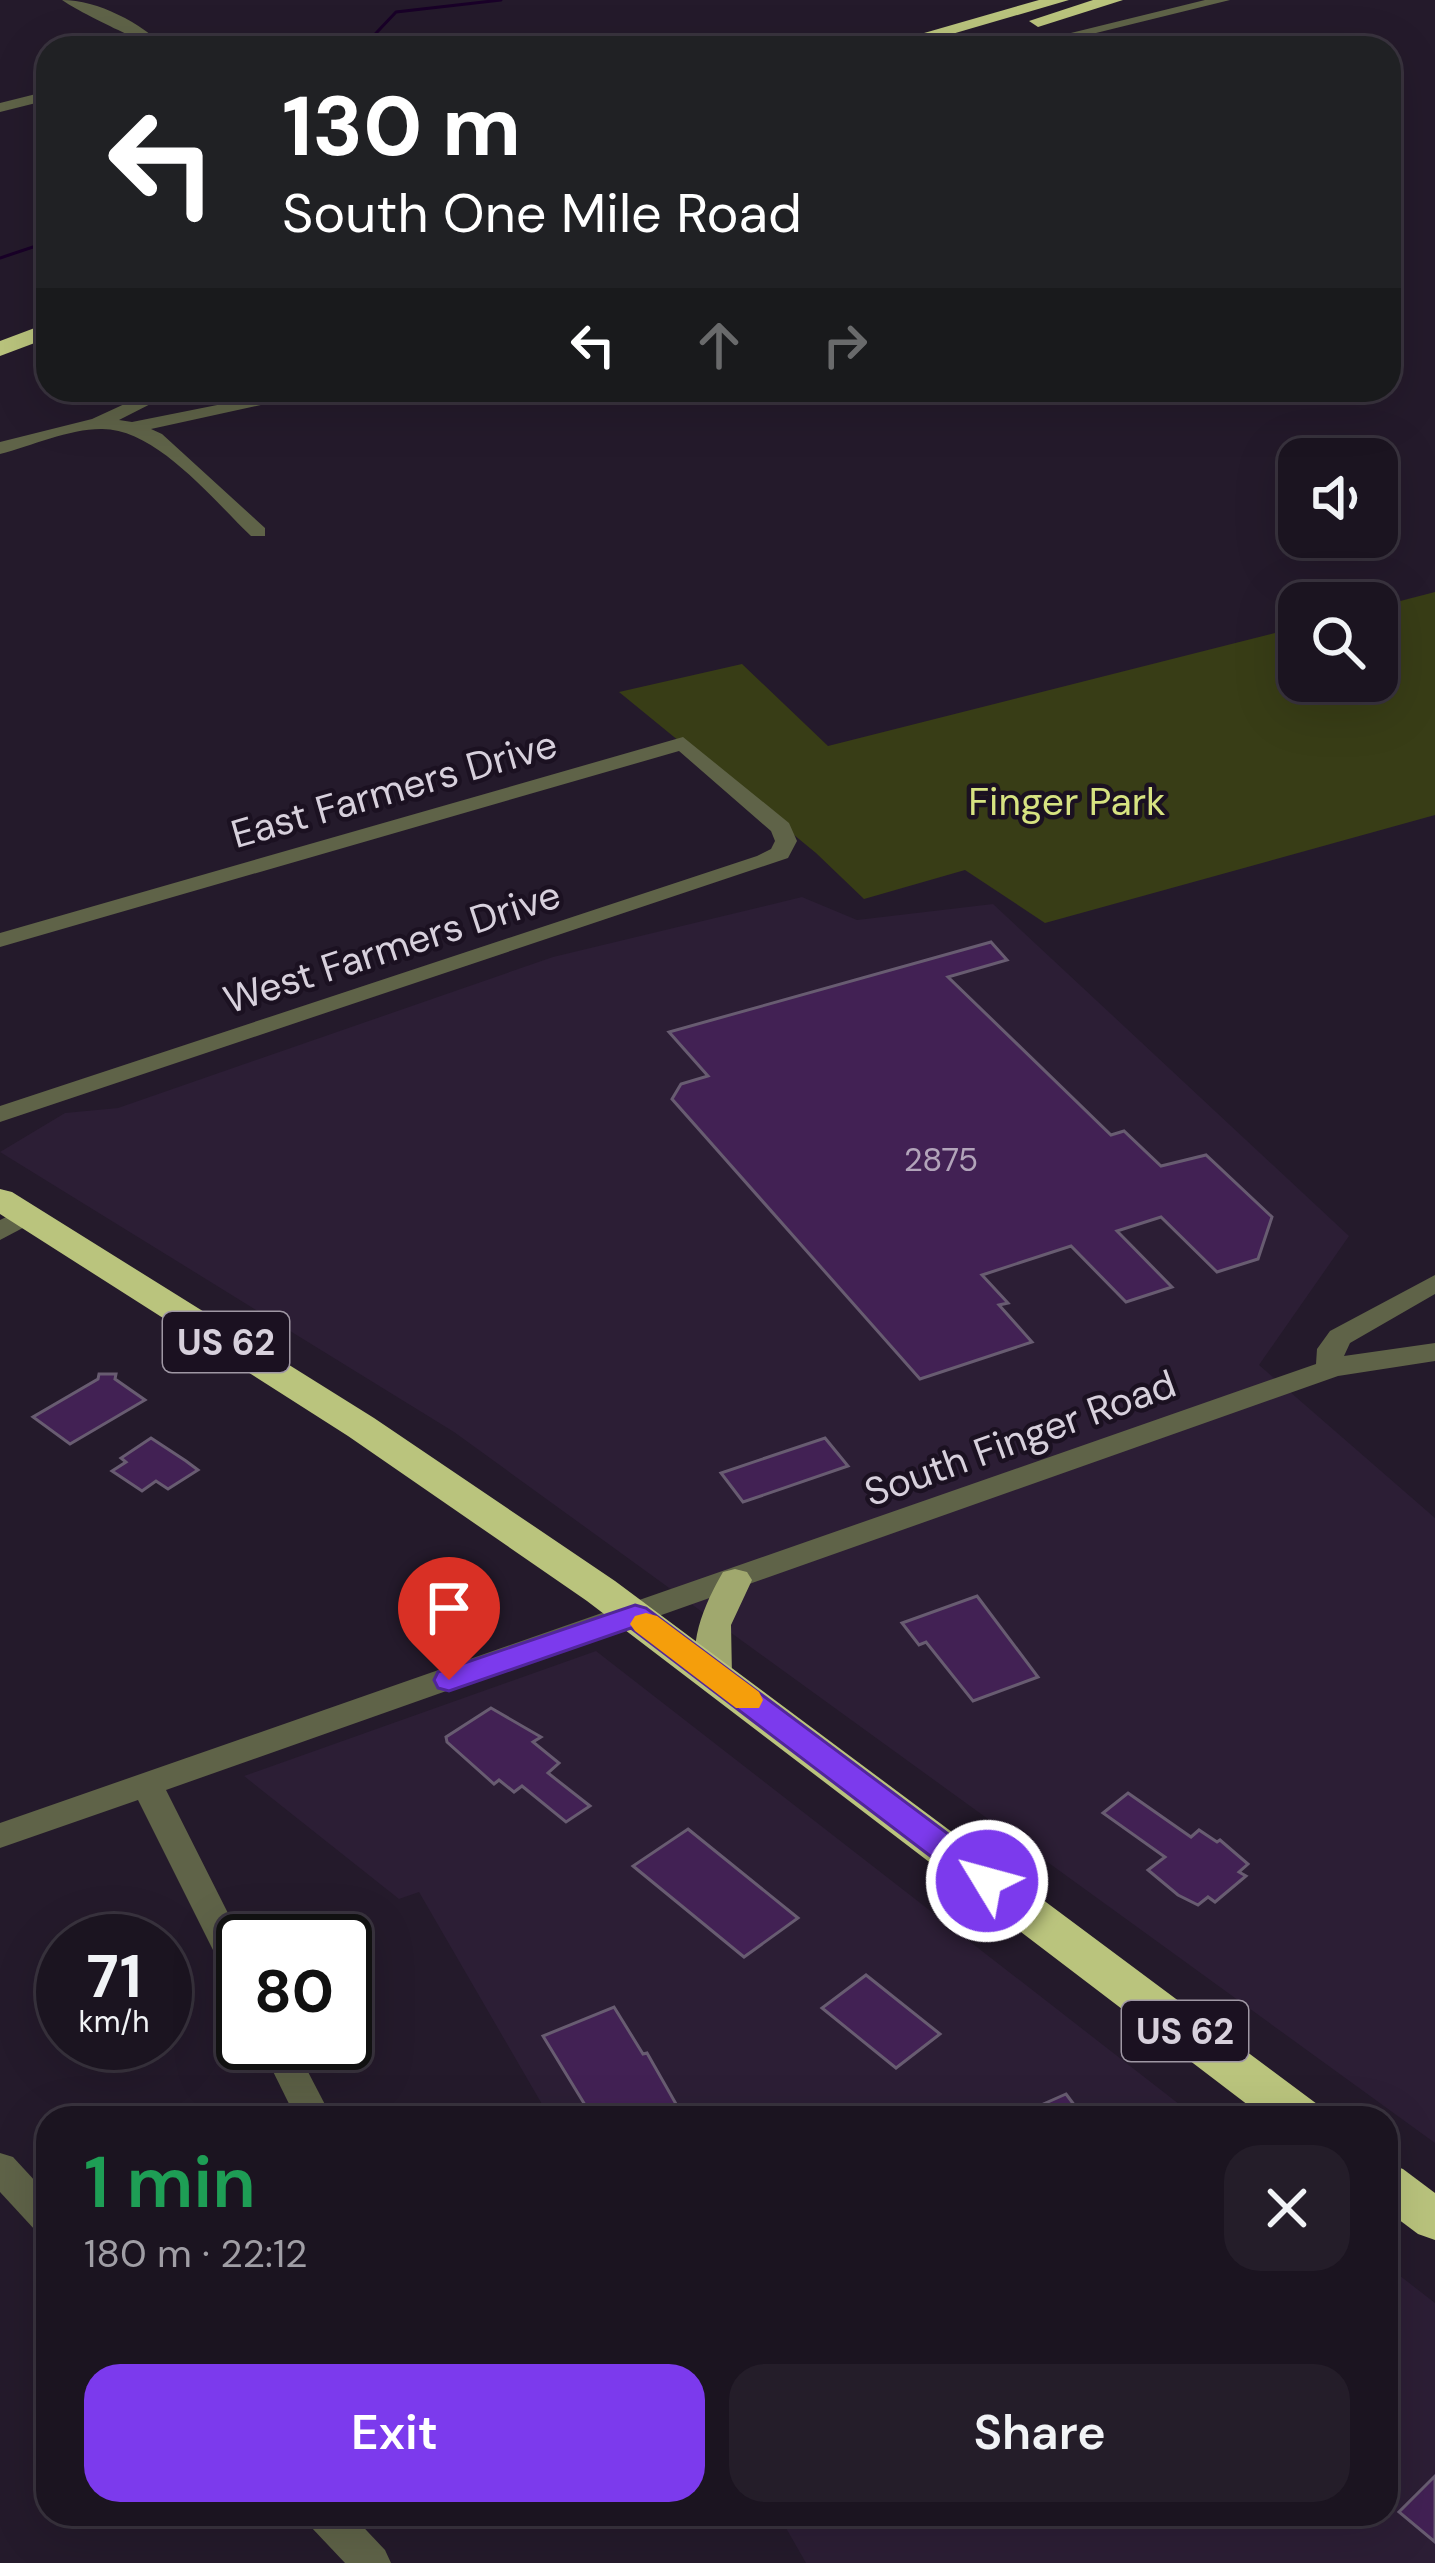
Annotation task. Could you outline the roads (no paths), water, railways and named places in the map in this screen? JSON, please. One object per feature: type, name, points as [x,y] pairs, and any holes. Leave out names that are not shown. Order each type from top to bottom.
[{"type":"highway","points":[[926,36],[1060,0]]},
{"type":"highway","points":[[980,36],[1114,0]]},
{"type":"highway","points":[[0,326],[36,318]]},
{"type":"highway","points":[[0,349],[36,334]]},
{"type":"highway","points":[[0,371],[36,357]]},
{"type":"highway","name":"US 62","points":[[9,1215],[415,1462],[635,1616],[1284,2106]]},
{"type":"highway","points":[[1398,2192],[1435,2220]]},
{"type":"main road","points":[[715,1676],[714,1625],[736,1580]]},
{"type":"street","points":[[69,0],[143,36]]},
{"type":"street","points":[[1068,36],[1222,0]]},
{"type":"street","points":[[0,108],[36,98]]},
{"type":"street","points":[[0,448],[98,423],[144,402]]},
{"type":"street","points":[[98,423],[133,427],[259,402]]},
{"type":"street","points":[[133,427],[156,438],[258,532]]},
{"type":"street","name":"East Farmers Drive","points":[[0,940],[683,743],[782,828]]},
{"type":"street","name":"West Farmers Drive","points":[[0,1114],[765,861],[780,853],[786,841],[782,828]]},
{"type":"street","points":[[1329,1369],[1331,1349],[1340,1337],[1435,1282]]},
{"type":"street","name":"South Finger Road","points":[[0,1836],[1329,1369],[1435,1352]]},
{"type":"street","points":[[147,1785],[216,1923]]},
{"type":"street","points":[[290,2070],[308,2106]]},
{"type":"street","points":[[0,2168],[36,2206]]},
{"type":"street","points":[[336,2526],[371,2563]]},
{"type":"waterway","points":[[373,36],[396,12],[501,0]]},
{"type":"waterway","points":[[0,258],[36,246]]},
{"type":"park label","name":"Finger Park","points":[[1067,801]]}]
